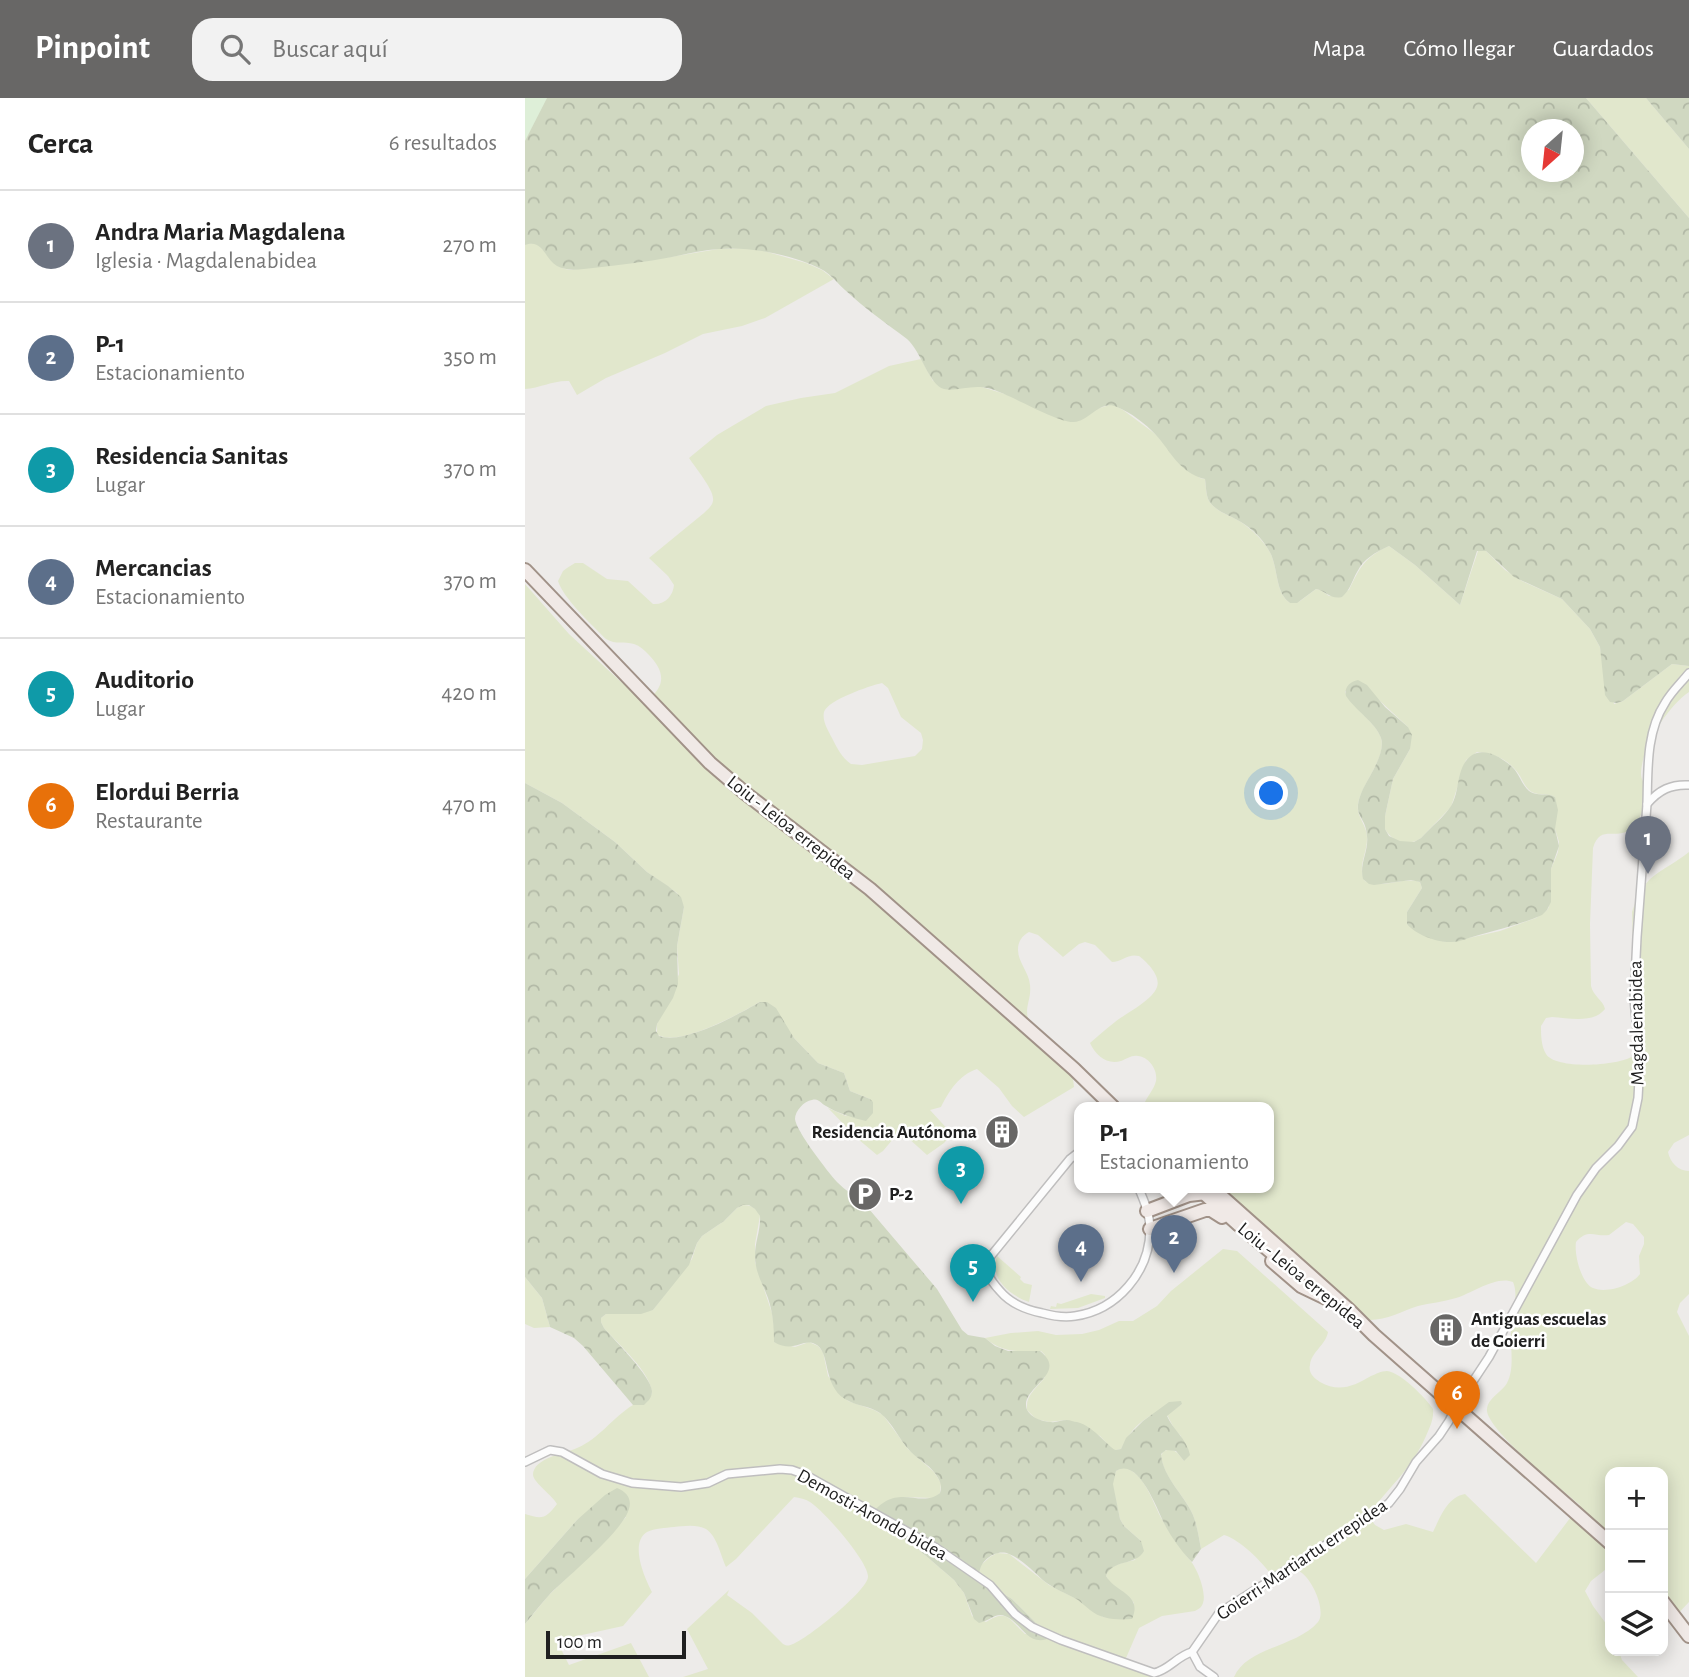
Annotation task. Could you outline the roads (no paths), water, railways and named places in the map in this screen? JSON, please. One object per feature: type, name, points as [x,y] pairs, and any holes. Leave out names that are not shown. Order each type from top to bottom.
[{"type":"main road","name":"Loiu - Leioa errepidea","points":[[525,570],[710,763],[870,889],[1115,1102]]},
{"type":"main road","name":"Loiu - Leioa errepidea","points":[[1074,1069],[1106,1102]]},
{"type":"main road","points":[[1147,1211],[1175,1196],[1194,1193]]},
{"type":"main road","name":"Loiu - Leioa errepidea","points":[[1208,1193],[1239,1225],[1374,1335],[1605,1539]]},
{"type":"main road","name":"Loiu - Leioa errepidea","points":[[1210,1193],[1263,1240],[1286,1254],[1374,1335]]},
{"type":"main road","points":[[1172,1222],[1164,1213],[1175,1196]]},
{"type":"main road","points":[[1150,1229],[1211,1210],[1301,1286],[1326,1298]]},
{"type":"main road","points":[[1668,1609],[1689,1636]]},
{"type":"street","name":"Magdalenabidea","points":[[1456,1407],[1489,1357],[1577,1195],[1632,1126],[1638,1098],[1640,1061],[1634,999],[1649,758],[1654,724],[1665,703],[1689,673]]},
{"type":"street","points":[[1647,804],[1664,788],[1689,785]]},
{"type":"street","points":[[1074,1157],[989,1257],[987,1267],[993,1283],[1003,1294],[1021,1306],[1034,1312],[1074,1316],[1104,1307],[1132,1284],[1146,1254],[1150,1229],[1140,1193]]},
{"type":"street","name":"Goierri-Martiartu errepidea","points":[[1192,1652],[1219,1614],[1389,1503],[1416,1462],[1439,1436],[1456,1407]]},
{"type":"street","name":"Demosti-Arondo bidea","points":[[525,1462],[550,1450],[562,1452],[602,1474],[632,1483],[681,1487],[708,1483],[727,1474],[792,1470],[935,1547],[990,1585],[1015,1614],[1032,1627],[1154,1673],[1163,1671],[1183,1654],[1192,1652]]},
{"type":"street","points":[[1192,1652],[1200,1667],[1214,1677]]},
{"type":"place","name":"Andra Maria Magdalena","points":[[1648,874]]},
{"type":"place","name":"Residencia Autónoma","points":[[1002,1132]]},
{"type":"place","name":"P-2","points":[[865,1194]]},
{"type":"place","name":"Residencia Sanitas","points":[[961,1204]]},
{"type":"place","name":"P-1","points":[[1174,1273]]},
{"type":"place","name":"Mercancias","points":[[1081,1282]]},
{"type":"place","name":"Auditorio","points":[[973,1302]]},
{"type":"place","name":"Antiguas escuelas de Goierri","points":[[1446,1330]]},
{"type":"place","name":"Elordui Berria","points":[[1457,1429]]}]
